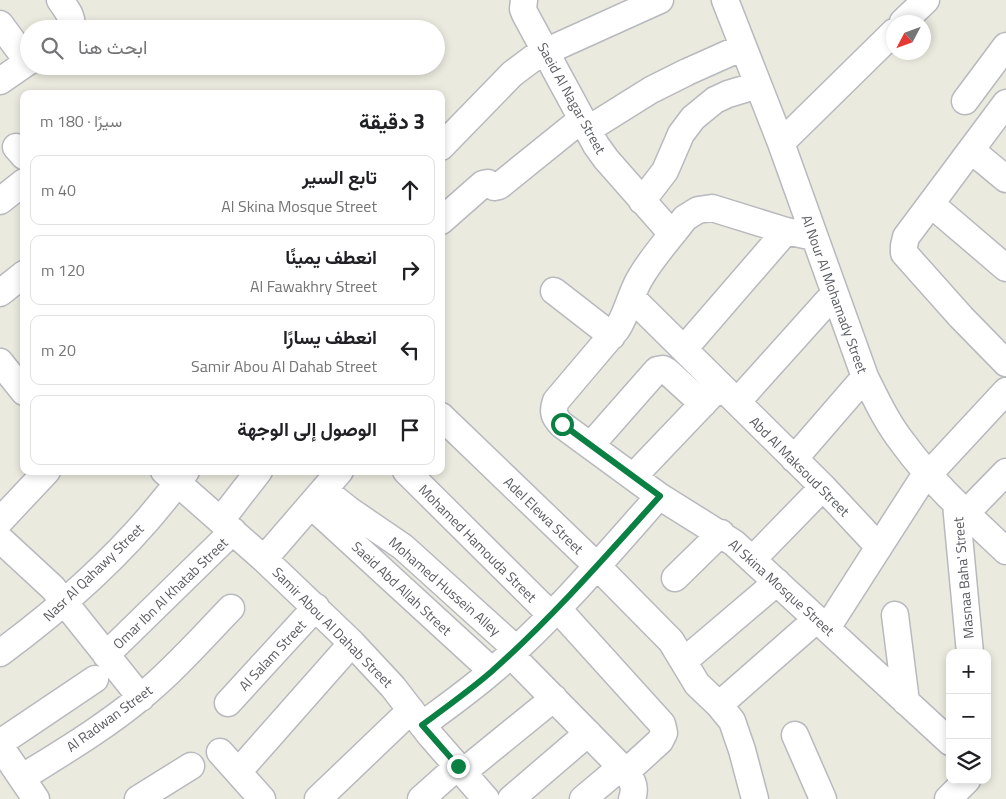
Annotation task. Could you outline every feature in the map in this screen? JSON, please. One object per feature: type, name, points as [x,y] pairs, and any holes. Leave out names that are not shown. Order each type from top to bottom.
[{"type":"street","points":[[60,0],[72,17],[72,20]]},
{"type":"street","name":"Saeid Al Nagar Street","points":[[524,0],[523,9],[525,14],[584,124],[606,160],[672,234]]},
{"type":"street","points":[[445,144],[512,74],[536,56],[660,0]]},
{"type":"street","points":[[910,15],[926,0]]},
{"type":"street","name":"Al Nour Al Mohamady Street","points":[[730,2],[743,47],[781,143],[834,294],[865,377],[882,412],[902,443],[928,473],[1006,551]]},
{"type":"street","points":[[0,24],[20,50]]},
{"type":"street","points":[[781,143],[886,40]]},
{"type":"street","points":[[965,101],[1006,46]]},
{"type":"street","points":[[445,218],[483,184],[488,183],[494,187],[500,185],[584,124],[687,72],[743,47]]},
{"type":"street","points":[[0,81],[20,67]]},
{"type":"street","points":[[642,200],[665,171],[677,141],[693,118],[715,100],[758,85]]},
{"type":"street","points":[[1006,103],[906,236],[904,246],[904,254],[1006,363]]},
{"type":"street","points":[[971,150],[1006,179]]},
{"type":"street","points":[[0,201],[20,185]]},
{"type":"street","points":[[931,204],[1006,268]]},
{"type":"street","points":[[554,291],[612,336],[624,318],[642,274],[685,218],[698,210],[712,208],[786,231],[814,237]]},
{"type":"street","points":[[684,349],[786,231]]},
{"type":"street","points":[[0,293],[20,277]]},
{"type":"street","points":[[633,477],[703,404],[729,394],[834,294]]},
{"type":"street","name":"Abd Al Maksoud Street","points":[[632,298],[823,487],[879,547]]},
{"type":"street","name":"Al Skina Mosque Street","points":[[612,336],[556,402],[553,414],[562,424],[633,477],[660,496],[721,533],[753,559],[947,739]]},
{"type":"street","points":[[591,445],[657,370],[663,369],[668,372],[703,404]]},
{"type":"street","points":[[794,459],[865,377]]},
{"type":"street","points":[[719,705],[822,623],[879,547],[928,473],[1006,391]]},
{"type":"street","name":"Adel Elewa Street","points":[[445,420],[597,566],[671,641],[697,684],[719,705],[732,721],[754,799]]},
{"type":"street","points":[[961,508],[1006,472]]},
{"type":"street","points":[[0,521],[43,475]]},
{"type":"street","name":"Samir Abou Al Dahab Street","points":[[176,475],[227,526],[316,607],[352,643],[486,799]]},
{"type":"street","name":"Nasr Al Qahawy Street","points":[[0,653],[66,602],[158,508],[176,475]]},
{"type":"street","name":"Omar Ibn Al Khatab Street","points":[[106,654],[227,526],[257,475]]},
{"type":"street","name":"Mohamed Hamouda Street","points":[[410,475],[554,611],[657,717],[664,728],[663,737],[624,769]]},
{"type":"street","points":[[753,559],[823,487]]},
{"type":"street","points":[[264,559],[325,489]]},
{"type":"street","name":"Saeid Abd Allah Street","points":[[325,489],[506,658]]},
{"type":"street","points":[[318,799],[417,717],[506,658],[597,566],[660,496]]},
{"type":"street","name":"Masnaa Baha' Street","points":[[961,508],[970,649]]},
{"type":"street","points":[[675,578],[721,533]]},
{"type":"street","points":[[0,539],[66,602],[141,698]]},
{"type":"street","points":[[684,661],[777,582]]},
{"type":"street","name":"Al Salam Street","points":[[228,703],[316,607]]},
{"type":"street","name":"Al Radwan Street","points":[[30,788],[110,720],[141,698],[232,608]]},
{"type":"street","points":[[895,615],[906,702]]},
{"type":"street","points":[[238,772],[352,643]]},
{"type":"street","points":[[506,658],[554,698],[624,769],[633,781],[635,791],[632,799]]},
{"type":"street","points":[[30,788],[0,745],[95,679]]},
{"type":"street","points":[[421,799],[554,698]]},
{"type":"street","points":[[511,799],[588,733]]},
{"type":"street","points":[[795,735],[823,799]]},
{"type":"street","points":[[220,752],[262,799]]},
{"type":"street","points":[[138,799],[191,766]]},
{"type":"street","points":[[583,799],[624,769]]},
{"type":"street","points":[[948,799],[963,784]]},
{"type":"route","points":[[458,766],[422,725],[469,690],[516,649],[597,566],[660,496],[562,424]]}]
